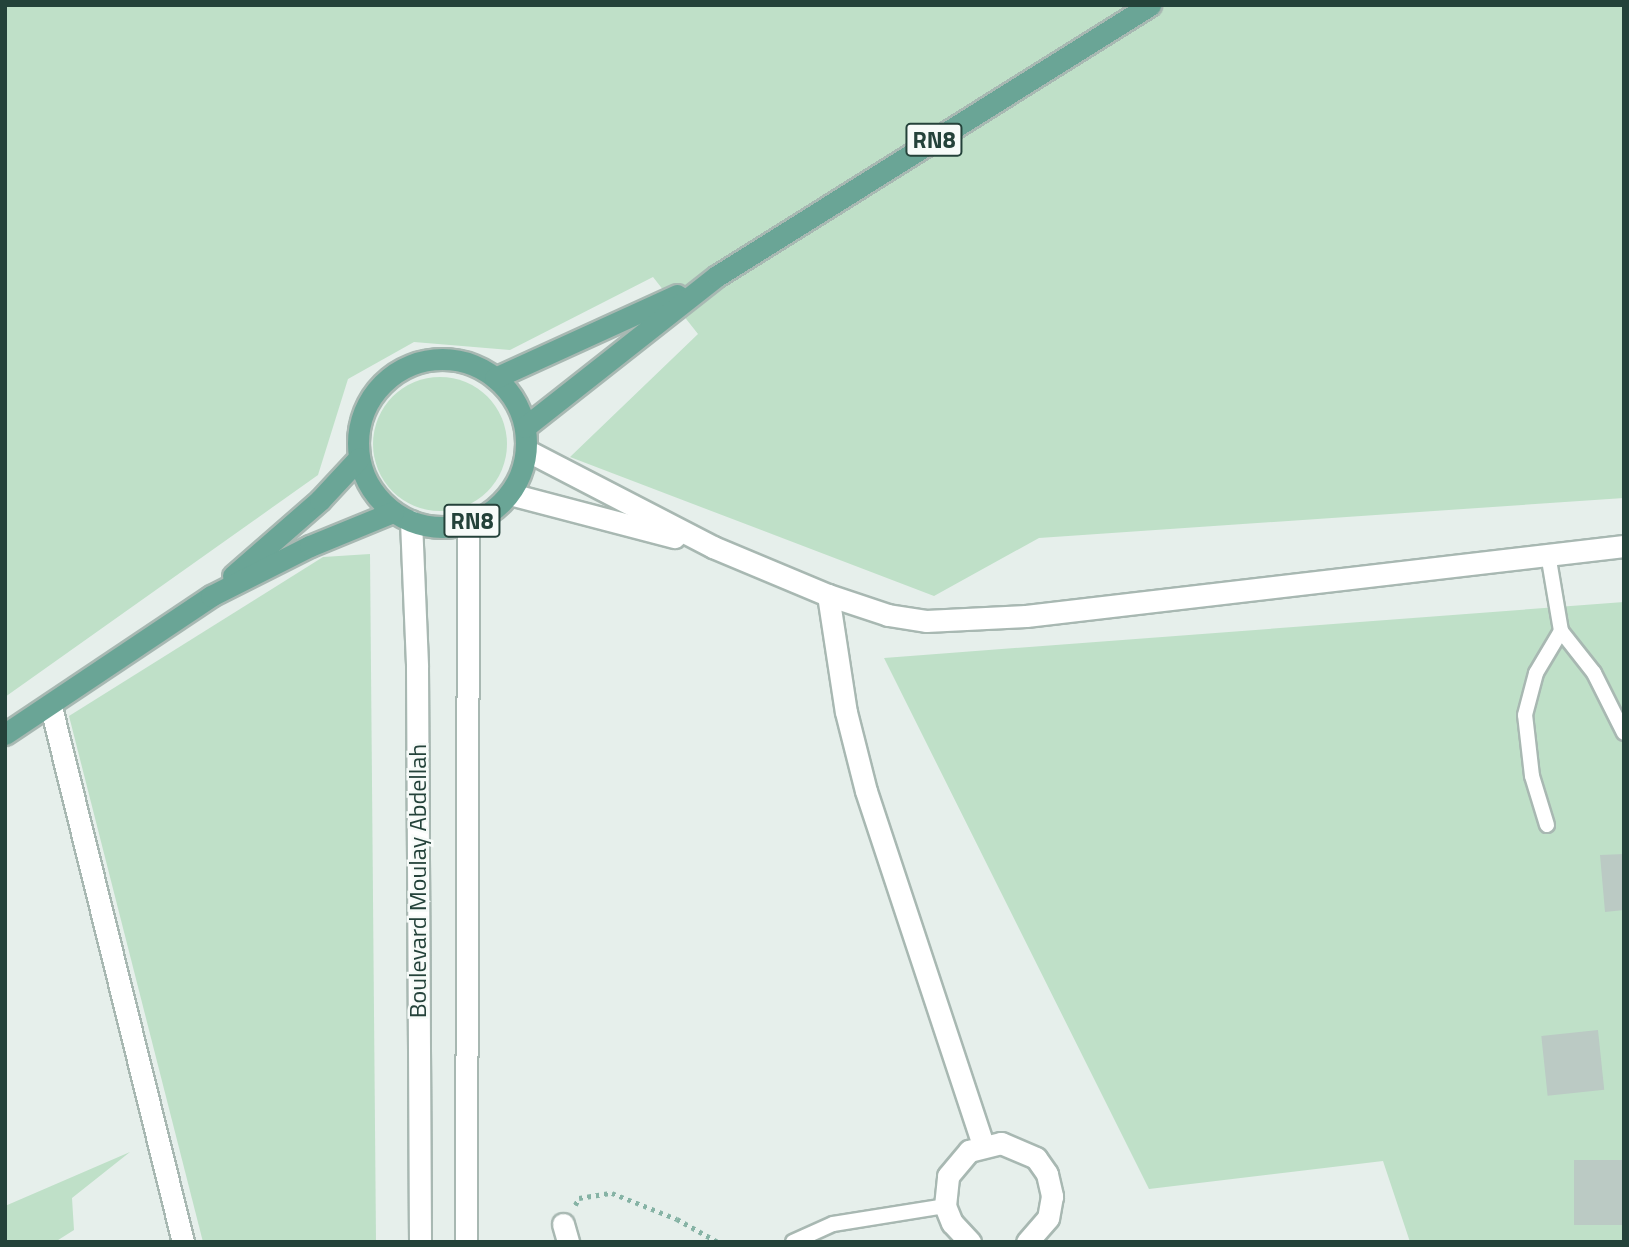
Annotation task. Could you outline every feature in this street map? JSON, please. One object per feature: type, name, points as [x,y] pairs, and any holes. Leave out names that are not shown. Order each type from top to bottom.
[{"type":"main road","name":"RN8","points":[[525,427],[717,276],[1150,5]]},
{"type":"main road","name":"RN8","points":[[495,378],[717,276]]},
{"type":"main road","name":"RN8","points":[[450,360],[469,363],[495,378],[515,400],[525,427],[526,450],[510,494],[491,512],[468,523],[439,527],[402,517],[366,479],[359,458],[358,429],[368,401],[387,379],[412,364],[450,360]]},
{"type":"main road","points":[[5,734],[51,707],[211,596],[320,500],[359,458]]},
{"type":"main road","points":[[211,596],[310,546],[402,517]]},
{"type":"street","points":[[526,450],[713,547],[828,595],[888,615],[957,623],[1624,546]]},
{"type":"street","points":[[510,494],[713,547]]},
{"type":"street","name":"Boulevard Moulay Abdellah","points":[[402,517],[417,667],[420,1242]]},
{"type":"street","name":"Boulevard Moulay Abdellah","points":[[466,1242],[468,523]]},
{"type":"street","points":[[828,595],[846,712],[866,791],[982,1145]]},
{"type":"street","points":[[51,707],[183,1242]]},
{"type":"street","points":[[970,1242],[951,1223],[945,1206],[948,1176],[955,1164],[982,1145],[1019,1147],[1036,1158],[1047,1174],[1052,1196],[1048,1218],[1027,1242]]},
{"type":"lane","points":[[1548,554],[1561,631],[1594,673],[1624,733]]},
{"type":"lane","points":[[1547,825],[1532,776],[1525,715],[1536,674],[1561,631]]},
{"type":"lane","points":[[793,1242],[833,1224],[945,1206]]},
{"type":"path","points":[[566,1233],[579,1198],[612,1193],[718,1242]]},
{"type":"green space","points":[[5,5],[1624,5],[1624,498],[1039,538],[934,596],[570,457],[698,334],[653,277],[510,350],[414,342],[348,379],[318,475],[5,697]]},
{"type":"green space","points":[[440,377],[466,382],[487,397],[502,418],[507,444],[502,470],[487,491],[466,506],[440,511],[414,506],[393,491],[378,470],[373,444],[378,418],[393,397],[414,382]]},
{"type":"green space","points":[[370,554],[376,1242],[203,1242],[69,716],[323,557]]},
{"type":"green space","points":[[1624,602],[1624,1242],[1410,1242],[1383,1161],[1149,1189],[884,658]]},
{"type":"green space","points":[[130,1152],[72,1198],[74,1230],[55,1242],[5,1242],[5,1206]]},
{"type":"building","points":[[1624,854],[1624,910],[1605,912],[1600,855]]},
{"type":"building","points":[[1598,1030],[1604,1090],[1548,1096],[1541,1036]]},
{"type":"building","points":[[1574,1160],[1624,1160],[1624,1225],[1574,1225]]}]
